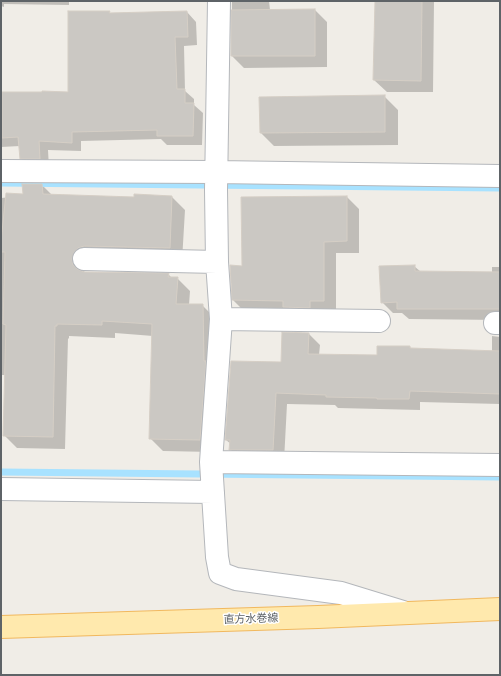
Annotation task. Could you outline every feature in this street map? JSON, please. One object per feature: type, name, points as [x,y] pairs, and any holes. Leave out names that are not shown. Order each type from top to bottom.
[{"type":"main road","name":"直方水巻線","points":[[1,627],[500,609]]},
{"type":"street","points":[[219,1],[216,181],[217,262],[221,319],[212,475],[217,557],[220,573],[236,580],[341,593],[406,613]]},
{"type":"street","points":[[1,170],[216,181],[500,176]]},
{"type":"street","points":[[84,259],[217,262]]},
{"type":"street","points":[[221,319],[379,321]]},
{"type":"street","points":[[1,489],[212,475],[500,465]]},
{"type":"building","points":[[375,1],[422,1],[421,81],[373,80]]},
{"type":"building","points":[[315,9],[315,56],[231,56],[231,10]]},
{"type":"building","points":[[68,11],[110,11],[109,13],[187,11],[188,37],[175,37],[177,89],[185,89],[185,103],[194,103],[193,136],[157,136],[157,130],[72,132],[72,143],[39,141],[40,159],[20,159],[18,137],[2,138],[2,92],[68,92]]},
{"type":"building","points":[[385,95],[385,132],[260,133],[259,97]]},
{"type":"building","points":[[22,184],[42,184],[43,194],[134,197],[134,194],[172,196],[170,248],[84,246],[78,248],[74,252],[72,259],[73,265],[77,269],[84,272],[169,273],[168,277],[178,277],[176,304],[203,304],[204,361],[206,361],[200,440],[149,439],[152,324],[102,321],[102,325],[57,324],[57,326],[55,326],[53,437],[3,436],[6,325],[3,324],[5,252],[1,252],[1,242],[6,193],[23,194]]},
{"type":"building","points":[[347,196],[347,241],[324,242],[324,301],[310,301],[310,308],[283,307],[283,301],[232,300],[230,265],[242,266],[241,197]]},
{"type":"building","points":[[415,265],[415,271],[500,272],[500,309],[397,309],[397,302],[381,303],[379,266]]},
{"type":"building","points":[[282,332],[309,333],[308,354],[377,355],[377,346],[410,346],[410,348],[500,351],[500,394],[410,391],[409,399],[377,399],[276,393],[273,450],[229,450],[230,440],[225,440],[231,361],[281,362]]},
{"type":"waterway","points":[[1,183],[500,188]]},
{"type":"waterway","points":[[1,472],[500,477]]}]
